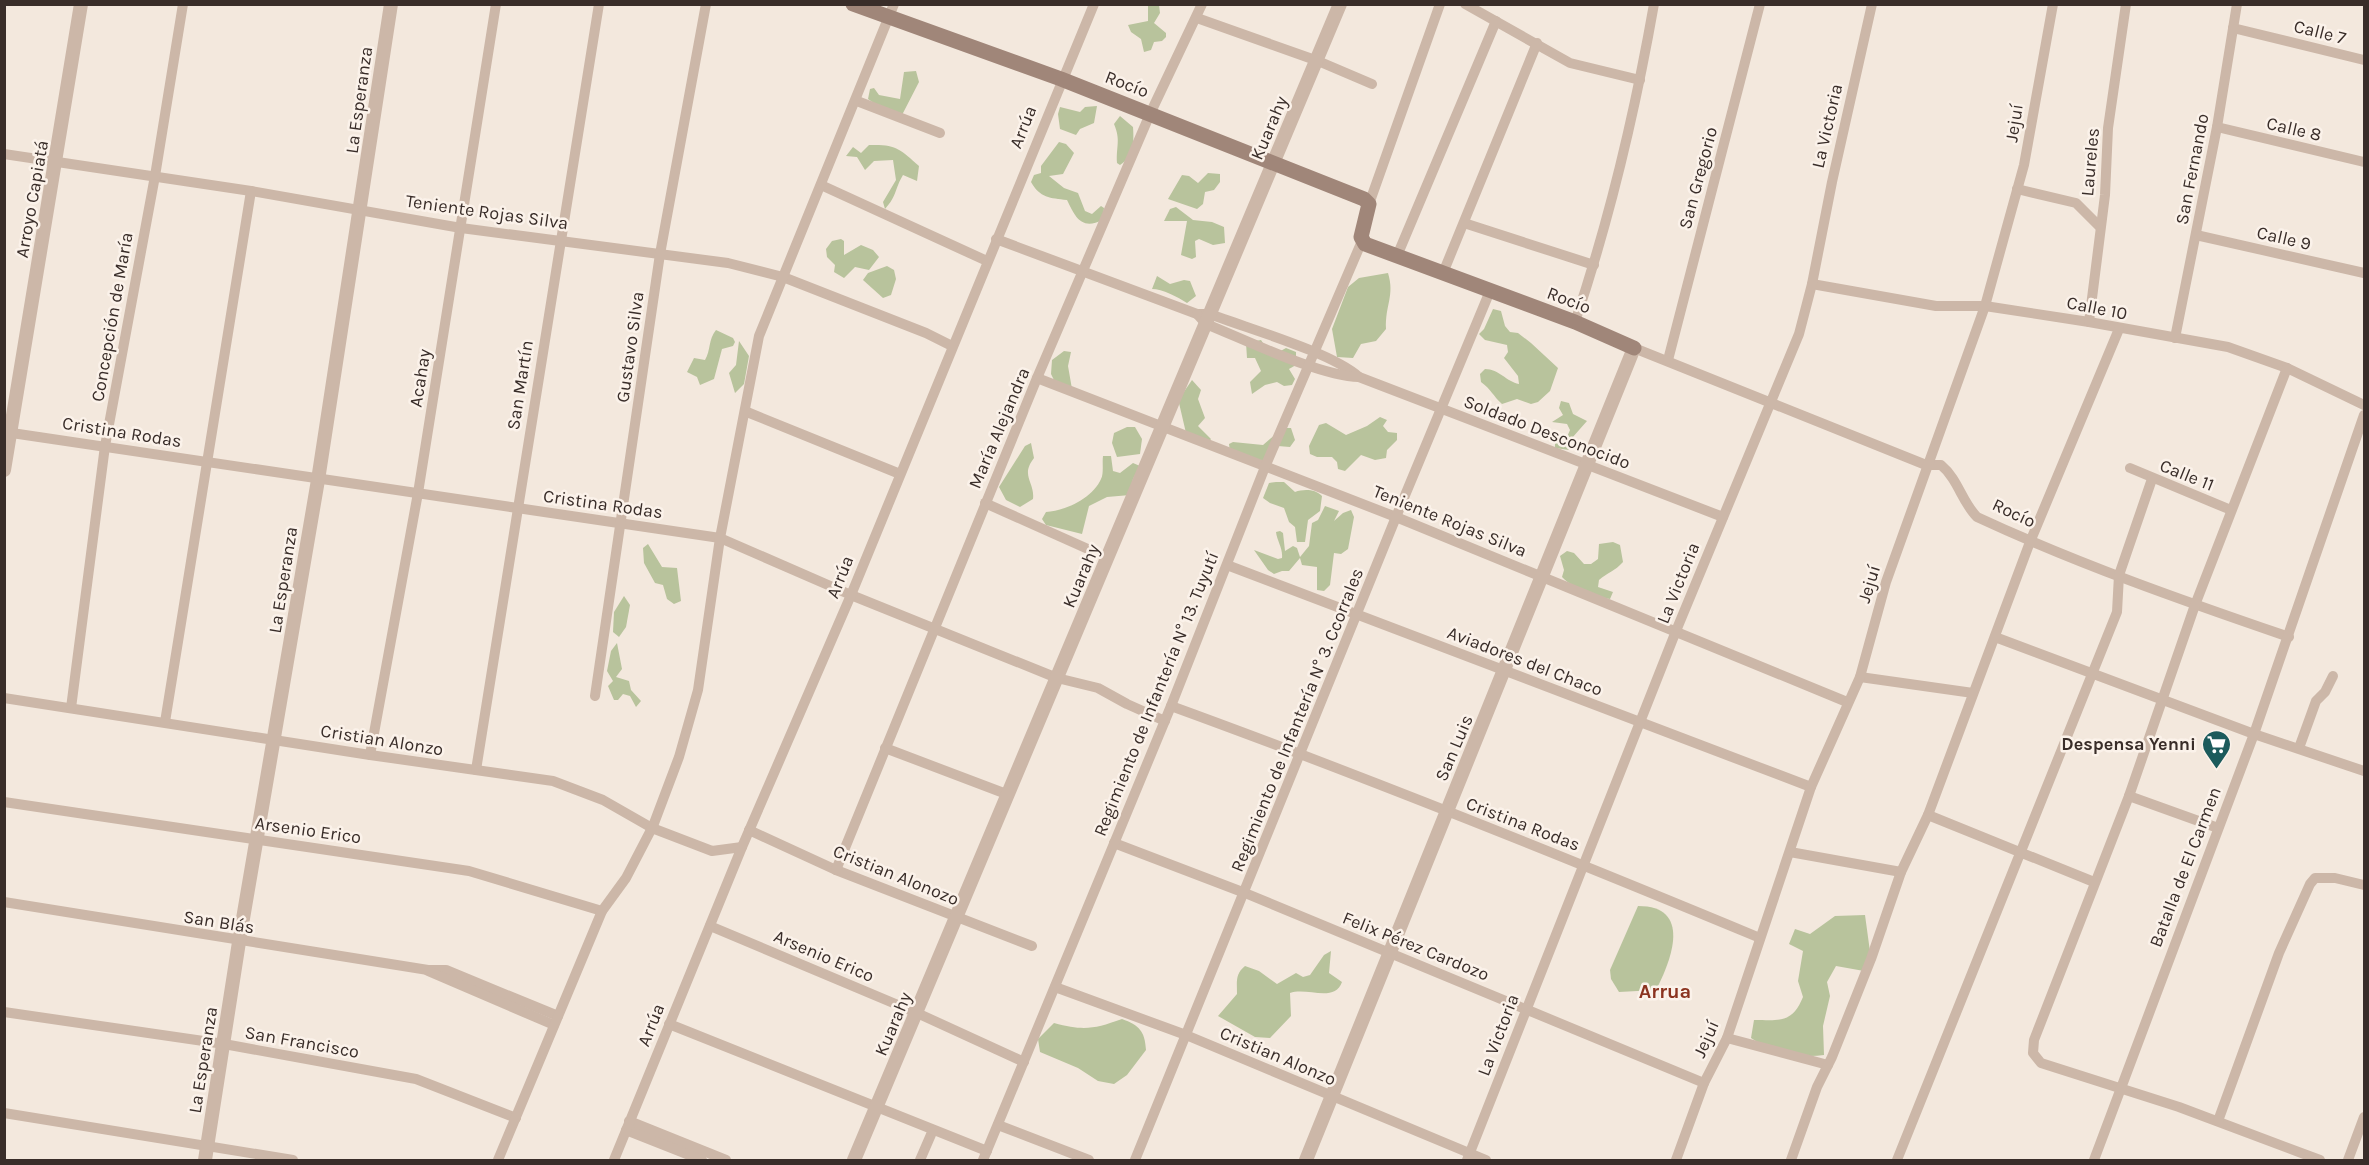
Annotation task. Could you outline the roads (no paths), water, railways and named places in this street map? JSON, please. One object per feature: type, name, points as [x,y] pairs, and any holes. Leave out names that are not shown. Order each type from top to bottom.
[{"type":"main road","name":"Rocío","points":[[854,4],[892,10],[1364,200],[1369,204]]},
{"type":"main road","points":[[1362,241],[1369,204]]},
{"type":"main road","name":"Rocío","points":[[1362,241],[1575,322],[1634,348]]},
{"type":"street","name":"Arroyo Capiatá","points":[[4,470],[7,432],[57,160],[81,4]]},
{"type":"street","name":"Concepción de María","points":[[71,708],[105,446],[155,176],[183,4]]},
{"type":"street","name":"La Esperanza","points":[[206,1161],[239,942],[318,480],[391,4]]},
{"type":"street","name":"Acahay","points":[[370,755],[418,493],[496,4]]},
{"type":"street","name":"San Martín","points":[[476,770],[599,4]]},
{"type":"street","name":"Gustavo Silva","points":[[596,696],[660,254],[706,4]]},
{"type":"street","name":"Arrúa","points":[[614,1161],[749,830],[851,595],[1061,79],[1094,4]]},
{"type":"street","name":"María Alejandra","points":[[837,870],[933,628],[1037,378],[1150,114],[1202,4]]},
{"type":"street","name":"Kuarahy","points":[[854,1161],[1163,426],[1204,317],[1273,165],[1340,4]]},
{"type":"street","points":[[1369,204],[1440,4]]},
{"type":"street","points":[[1465,4],[1570,63],[1641,80]]},
{"type":"street","points":[[1575,322],[1594,265],[1641,80],[1654,4]]},
{"type":"street","name":"San Gregorio","points":[[1668,360],[1760,4]]},
{"type":"street","name":"La Victoria","points":[[1468,1157],[1676,631],[1799,334],[1812,284],[1832,182],[1872,4]]},
{"type":"street","name":"Jejuí","points":[[1676,1161],[1704,1083],[1727,1038],[1811,787],[1860,676],[1886,582],[1926,465],[1985,306],[2017,189],[2053,4]]},
{"type":"street","name":"Laureles","points":[[2089,322],[2099,226],[2105,195],[2108,128],[2126,4]]},
{"type":"street","name":"San Fernando","points":[[2175,338],[2217,127],[2237,4]]},
{"type":"street","points":[[498,1161],[602,910],[626,878],[652,828],[679,757],[698,690],[720,538],[747,412],[759,336],[820,185],[857,101],[892,10]]},
{"type":"street","points":[[1197,18],[1318,61],[1372,84]]},
{"type":"street","points":[[1397,256],[1496,21]]},
{"type":"street","name":"Calle 7","points":[[2233,27],[2364,60]]},
{"type":"street","points":[[1443,273],[1537,44]]},
{"type":"street","points":[[857,101],[940,133]]},
{"type":"street","name":"Calle 8","points":[[2217,127],[2364,162]]},
{"type":"street","name":"Teniente Rojas Silva","points":[[4,154],[57,160],[251,191],[461,228],[560,239],[728,263],[783,277],[926,333],[952,346]]},
{"type":"street","points":[[820,185],[987,261]]},
{"type":"street","points":[[2017,189],[2076,203],[2099,226]]},
{"type":"street","points":[[165,722],[251,191]]},
{"type":"street","points":[[1464,223],[1594,265]]},
{"type":"street","name":"Calle 9","points":[[2196,235],[2364,273]]},
{"type":"street","name":"Soldado Desconocido","points":[[996,239],[1204,317],[1314,353],[1348,367],[1359,377]]},
{"type":"street","name":"Regimiento de Infantería N° 13. Tuyutí","points":[[985,1156],[1165,721],[1265,467],[1362,241]]},
{"type":"street","name":"Calle 10","points":[[1812,284],[1936,306],[1985,306],[2228,347],[2287,368],[2364,405]]},
{"type":"street","name":"Regimiento de Infantería N° 3. Ccorrales","points":[[1135,1161],[1357,612],[1490,291]]},
{"type":"street","name":"Soldado Desconocido","points":[[1204,317],[1309,364],[1343,377],[1359,377],[1723,518]]},
{"type":"street","points":[[1791,1161],[1817,1087],[1871,959],[1901,872],[1928,815],[2030,542],[2120,329]]},
{"type":"street","name":"Rocío","points":[[1634,348],[1926,465],[1941,465],[1946,469],[1977,517],[2030,542],[2195,605],[2289,637]]},
{"type":"street","name":"San Luis","points":[[1306,1161],[1388,952],[1506,671],[1634,348]]},
{"type":"street","points":[[2287,368],[2195,605],[2129,796],[2034,1040],[2033,1053],[2041,1063],[2218,1121],[2320,1161]]},
{"type":"street","name":"Teniente Rojas Silva","points":[[1037,378],[1396,517],[1847,702]]},
{"type":"street","points":[[747,412],[900,474]]},
{"type":"street","name":"Batalla de El Carmen","points":[[2094,1161],[2118,1089],[2254,734],[2364,415]]},
{"type":"street","name":"Cristina Rodas","points":[[7,432],[720,538],[851,595],[1057,678],[1086,683],[1165,721]]},
{"type":"street","name":"Calle 11","points":[[2130,468],[2231,510]]},
{"type":"street","points":[[1897,1161],[2091,672],[2117,612],[2119,575],[2152,479]]},
{"type":"street","points":[[985,503],[1108,558]]},
{"type":"street","name":"Aviadores del Chaco","points":[[1227,564],[1811,787]]},
{"type":"street","points":[[1995,637],[2254,734],[2364,771]]},
{"type":"street","points":[[1860,676],[1973,693]]},
{"type":"street","points":[[2299,748],[2316,701],[2325,692],[2333,676]]},
{"type":"street","name":"Cristian Alonzo","points":[[4,698],[370,755],[553,780],[603,800],[652,828],[712,851],[742,847]]},
{"type":"street","name":"Cristina Rodas","points":[[1171,706],[1300,753],[1585,865],[1760,938]]},
{"type":"street","points":[[885,748],[1008,795]]},
{"type":"street","points":[[2129,796],[2218,828]]},
{"type":"street","name":"Arsenio Erico","points":[[4,802],[469,871],[602,910]]},
{"type":"street","points":[[1928,815],[2094,882]]},
{"type":"street","name":"Cristian Alonozo","points":[[749,830],[837,870],[1032,946]]},
{"type":"street","name":"Felix Pérez Cardozo","points":[[1114,843],[1245,893],[1704,1083]]},
{"type":"street","points":[[1790,852],[1901,872]]},
{"type":"street","points":[[2218,1121],[2279,952],[2310,884],[2315,878],[2322,877],[2364,885]]},
{"type":"street","name":"San Blás","points":[[4,902],[239,942],[428,970],[556,1020]]},
{"type":"street","name":"Arsenio Erico","points":[[710,926],[917,1013],[1024,1062]]},
{"type":"street","name":"Cristian Alonzo","points":[[1055,987],[1186,1035],[1468,1157],[1486,1161]]},
{"type":"street","name":"San Francisco","points":[[4,1012],[224,1044],[417,1079],[516,1118]]},
{"type":"street","points":[[669,1024],[933,1130],[985,1156]]},
{"type":"street","points":[[1727,1038],[1828,1065]]},
{"type":"street","points":[[4,1113],[293,1161]]},
{"type":"street","points":[[2348,1161],[2364,1117]]},
{"type":"street","points":[[998,1125],[1089,1161]]},
{"type":"street","points":[[627,1126],[702,1161]]},
{"type":"street","points":[[627,1126],[726,1161]]},
{"type":"street","points":[[920,1161],[933,1130]]},
{"type":"place","name":"Despensa Yenni","points":[[2217,770]]},
{"type":"district","name":"Arrua","points":[[1665,991]]}]
